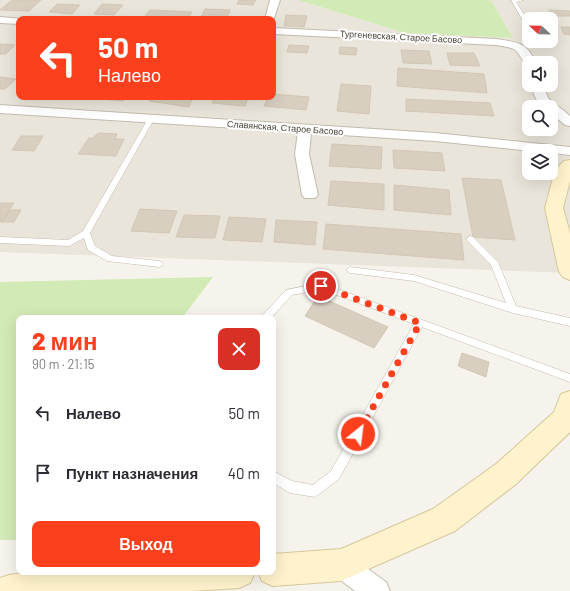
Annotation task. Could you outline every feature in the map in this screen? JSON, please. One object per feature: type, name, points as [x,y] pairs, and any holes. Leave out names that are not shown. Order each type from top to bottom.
[{"type":"street","points":[[271,16],[275,0]]},
{"type":"street","points":[[0,20],[16,21]]},
{"type":"street","name":"Тургеневская, Старое Басово","points":[[276,31],[496,42],[518,46],[527,56]]},
{"type":"street","points":[[540,92],[542,100],[570,122]]},
{"type":"street","name":"Славянская, Старое Басово","points":[[0,109],[435,138],[570,151]]},
{"type":"street","points":[[305,129],[302,154],[310,195]]},
{"type":"street","points":[[570,165],[564,170],[554,208],[570,272]]},
{"type":"street","points":[[276,570],[341,566],[444,520],[506,474],[568,418]]},
{"type":"street","points":[[341,566],[377,591]]},
{"type":"street","points":[[9,591],[81,582],[192,575]]},
{"type":"lane","points":[[522,0],[513,1],[522,15]]},
{"type":"lane","points":[[0,240],[69,243],[86,233],[151,119]]},
{"type":"lane","points":[[86,233],[91,248],[110,259],[159,264]]},
{"type":"lane","points":[[470,239],[495,264],[513,310]]},
{"type":"lane","points":[[350,270],[414,278],[513,310],[570,322]]},
{"type":"lane","points":[[268,315],[289,292],[321,286],[570,378]]},
{"type":"lane","points":[[276,479],[290,486],[315,491],[334,475],[420,323]]},
{"type":"shaded area","points":[[0,0],[298,0],[405,33],[513,38],[492,2],[489,0],[570,0],[570,273],[0,252]]},
{"type":"green space","points":[[298,0],[489,0],[492,2],[513,38],[405,33]]},
{"type":"green space","points":[[213,277],[184,315],[16,315],[16,540],[0,540],[0,282]]},
{"type":"building","points":[[12,0],[41,0],[29,11],[0,10]]},
{"type":"building","points":[[239,0],[256,0],[253,5],[237,4]]},
{"type":"building","points":[[57,4],[80,5],[72,14],[49,12]]},
{"type":"building","points":[[102,4],[123,5],[114,15],[94,14]]},
{"type":"building","points":[[205,9],[230,10],[228,16],[202,16]]},
{"type":"building","points":[[150,10],[192,12],[190,16],[145,16]]},
{"type":"building","points":[[549,10],[570,11],[570,16],[558,16],[558,12],[550,12]]},
{"type":"building","points":[[286,15],[307,16],[304,27],[284,26]]},
{"type":"building","points":[[561,27],[570,27],[570,35],[564,34]]},
{"type":"building","points":[[0,44],[15,45],[6,54],[0,54]]},
{"type":"building","points":[[289,45],[309,46],[307,53],[287,52]]},
{"type":"building","points":[[340,47],[357,48],[356,55],[339,54]]},
{"type":"building","points":[[401,50],[429,51],[432,64],[403,63]]},
{"type":"building","points":[[447,53],[474,53],[480,66],[450,65]]},
{"type":"building","points":[[398,68],[484,74],[487,93],[397,86]]},
{"type":"building","points":[[0,77],[16,79],[5,89],[0,89]]},
{"type":"building","points":[[341,84],[371,86],[369,114],[337,111]]},
{"type":"building","points":[[276,94],[309,97],[306,110],[264,106],[267,100],[276,100]]},
{"type":"building","points":[[406,99],[490,103],[494,116],[406,111]]},
{"type":"building","points":[[150,100],[192,100],[189,107]]},
{"type":"building","points":[[213,100],[247,100],[245,106],[212,103]]},
{"type":"building","points":[[98,133],[117,134],[115,139],[124,139],[116,156],[78,154],[89,138],[93,138]]},
{"type":"building","points":[[21,136],[43,136],[34,151],[12,150]]},
{"type":"building","points":[[332,144],[382,147],[381,169],[329,166]]},
{"type":"building","points":[[393,150],[442,153],[445,171],[394,168]]},
{"type":"building","points":[[462,178],[501,180],[515,240],[473,237]]},
{"type":"building","points":[[331,181],[384,184],[384,210],[328,205]]},
{"type":"building","points":[[394,185],[449,190],[451,215],[394,210]]},
{"type":"building","points":[[0,203],[14,203],[2,222],[0,222]]},
{"type":"building","points":[[140,209],[177,211],[169,233],[131,231]]},
{"type":"building","points":[[10,210],[21,210],[14,222],[2,222]]},
{"type":"building","points":[[184,215],[220,216],[215,238],[176,237]]},
{"type":"building","points":[[229,217],[266,219],[262,242],[223,240]]},
{"type":"building","points":[[276,220],[317,222],[315,245],[274,242]]},
{"type":"building","points":[[326,224],[461,234],[464,260],[323,249]]},
{"type":"building","points":[[318,296],[388,327],[374,348],[305,316]]},
{"type":"building","points":[[462,353],[489,362],[486,377],[458,366]]},
{"type":"route","points":[[321,286],[420,323],[358,434]]}]
